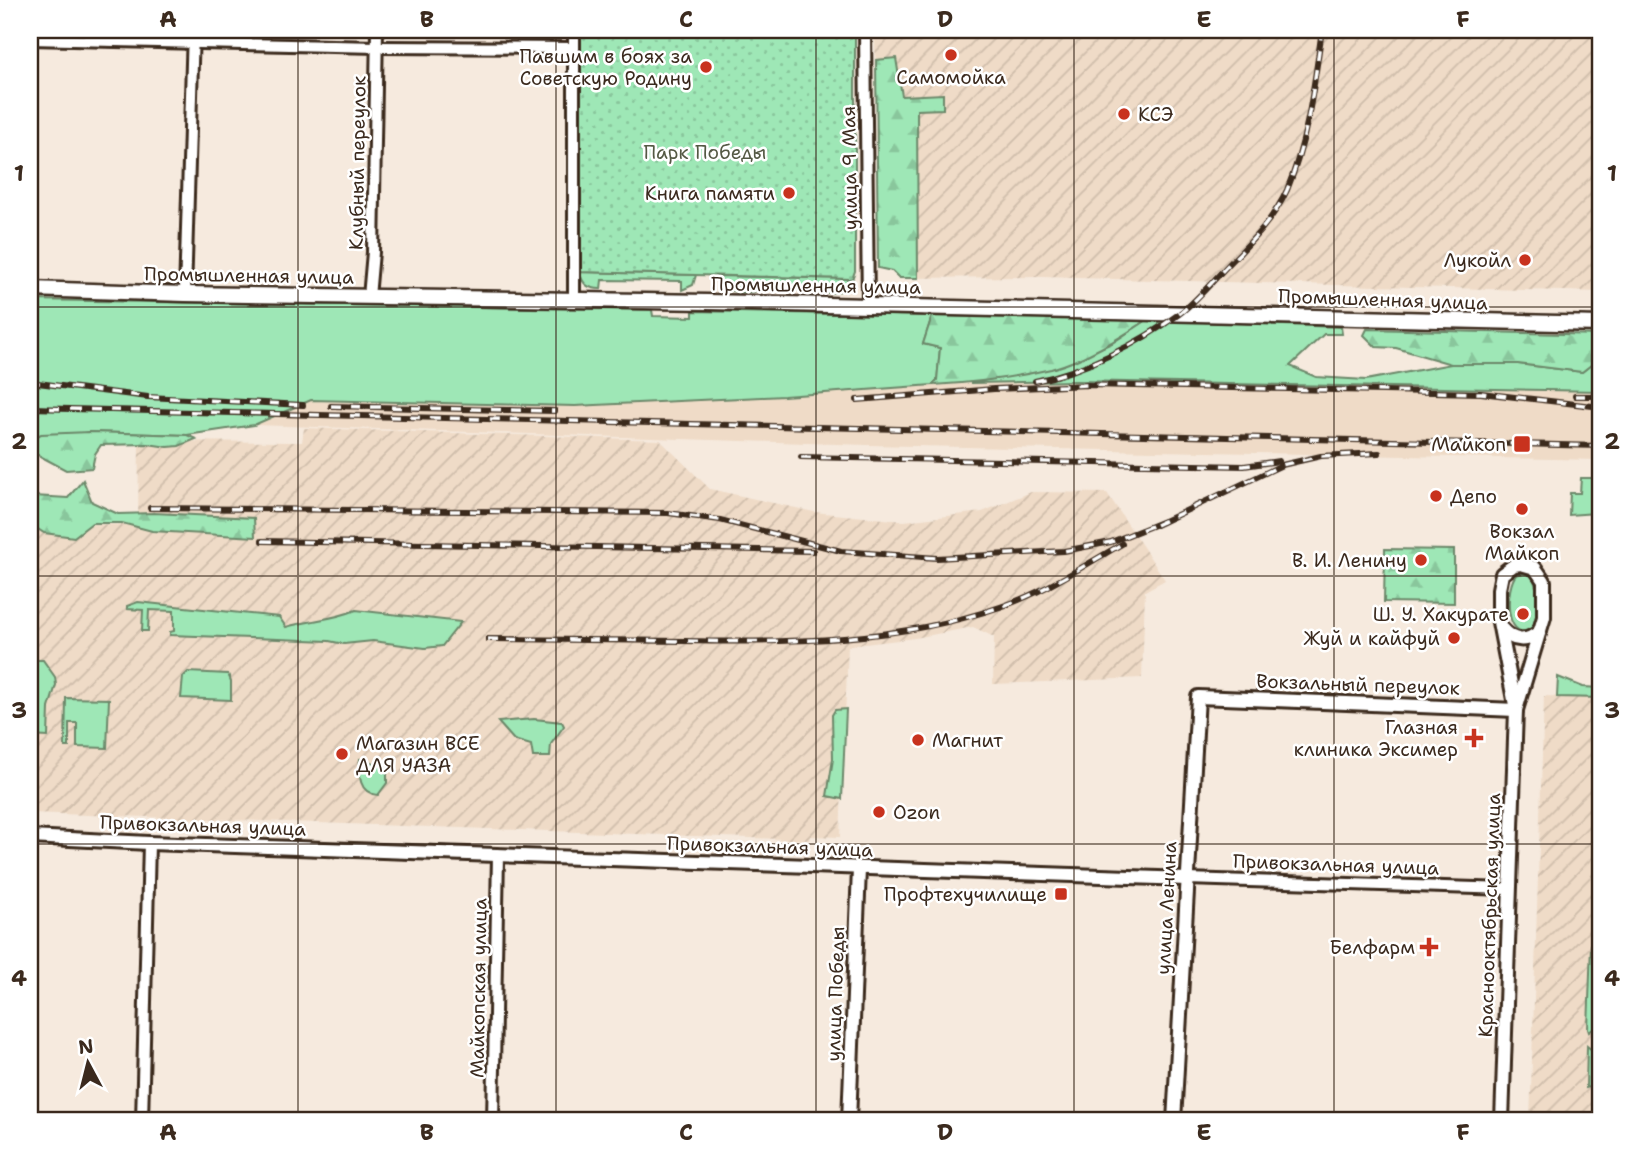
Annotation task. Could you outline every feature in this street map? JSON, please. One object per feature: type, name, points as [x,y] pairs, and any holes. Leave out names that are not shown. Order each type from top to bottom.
[{"type":"main road","name":"Промышленная улица","points":[[30,289],[1601,324]]},
{"type":"street","points":[[185,294],[193,30]]},
{"type":"street","name":"Клубный переулок","points":[[369,297],[373,252],[377,30]]},
{"type":"street","points":[[574,30],[574,300]]},
{"type":"street","name":"улица 9 Мая","points":[[865,30],[868,306]]},
{"type":"street","points":[[30,39],[377,47],[574,48]]},
{"type":"street","points":[[1521,564],[1535,568],[1544,581],[1544,617],[1516,710],[1499,622],[1500,581],[1507,569],[1521,564]]},
{"type":"street","points":[[1502,629],[1507,635],[1521,640],[1534,636],[1541,628]]},
{"type":"street","name":"Вокзальный переулок","points":[[1198,697],[1516,710]]},
{"type":"street","name":"улица Ленина","points":[[1174,1121],[1198,697]]},
{"type":"street","name":"Краснооктябрьская улица","points":[[1502,1121],[1516,710]]},
{"type":"street","name":"Привокзальная улица","points":[[30,837],[859,869],[1508,889]]},
{"type":"street","points":[[142,1121],[149,843]]},
{"type":"street","name":"Майкопская улица","points":[[493,1121],[498,855]]},
{"type":"street","name":"улица Победы","points":[[849,1121],[859,869]]},
{"type":"shaded area","points":[[875,30],[1601,30],[1601,292],[1042,277],[899,278],[892,271],[878,268]]},
{"type":"shaded area","points":[[1076,381],[1601,391],[1601,460],[867,445],[254,425],[311,400],[575,406],[784,396],[970,383]]},
{"type":"shaded area","points":[[304,428],[660,440],[710,489],[814,512],[904,521],[982,512],[1031,492],[1107,493],[1165,580],[1145,591],[1142,678],[993,684],[994,637],[973,627],[915,638],[848,646],[840,837],[810,836],[809,840],[30,813],[30,523],[138,525],[139,441],[302,442]]},
{"type":"shaded area","points":[[1544,696],[1601,698],[1601,1121],[1530,1121]]},
{"type":"green space","name":"Парк Победы","points":[[578,30],[855,30],[855,271],[852,279],[580,272]]},
{"type":"green space","points":[[896,58],[902,96],[943,94],[943,109],[917,110],[918,278],[899,278],[892,271],[878,268],[876,60]]},
{"type":"green space","points":[[580,272],[696,275],[693,285],[682,290],[682,281],[602,280],[601,289],[587,285]]},
{"type":"green space","points":[[718,276],[852,279],[842,290],[834,292],[797,290],[784,287],[783,283],[770,283],[770,287],[765,289],[745,292],[726,289],[721,286]]},
{"type":"green space","points":[[30,300],[652,310],[653,316],[693,317],[693,311],[932,316],[923,344],[940,348],[937,381],[933,385],[784,396],[575,406],[311,400],[254,425],[187,435],[90,432],[30,441]]},
{"type":"green space","points":[[932,316],[1147,320],[1088,355],[1051,369],[992,380],[933,385],[937,380],[940,348],[923,344]]},
{"type":"green space","points":[[1147,320],[1341,327],[1342,334],[1324,334],[1290,366],[1316,377],[1366,380],[1451,364],[1518,364],[1582,372],[1601,357],[1601,391],[1076,381],[970,383],[1053,368],[1112,343]]},
{"type":"green space","points":[[1367,329],[1601,335],[1601,357],[1582,372],[1518,364],[1451,364],[1396,348],[1376,347],[1364,335]]},
{"type":"green space","points":[[90,432],[187,435],[196,439],[168,447],[148,444],[101,445],[95,454],[92,468],[66,470],[38,455],[30,460],[30,440],[41,434]]},
{"type":"green space","points":[[1581,478],[1601,478],[1601,504],[1596,513],[1569,515],[1570,493],[1580,493]]},
{"type":"green space","points":[[83,480],[92,502],[118,514],[254,518],[255,537],[152,531],[122,523],[92,523],[74,537],[44,533],[30,524],[30,487],[34,496],[68,498]]},
{"type":"green space","points":[[1385,549],[1454,550],[1454,603],[1384,602]]},
{"type":"green space","points":[[1524,573],[1532,576],[1537,603],[1534,625],[1531,630],[1522,631],[1515,628],[1511,620],[1509,600],[1516,575]]},
{"type":"green space","points":[[138,602],[279,617],[286,627],[356,610],[461,622],[442,646],[425,648],[373,641],[344,644],[329,641],[170,635],[170,632],[174,631],[174,611],[149,610],[148,631],[142,631],[143,610],[127,609],[127,606]]},
{"type":"green space","points":[[43,660],[55,677],[56,685],[49,708],[48,737],[30,736],[30,661]]},
{"type":"green space","points":[[188,672],[228,674],[231,681],[231,700],[181,698],[183,677]]},
{"type":"green space","points":[[1558,677],[1583,687],[1601,688],[1601,698],[1557,697]]},
{"type":"green space","points":[[66,698],[109,699],[107,748],[77,747],[77,723],[69,723],[69,747],[65,747]]},
{"type":"green space","points":[[846,709],[842,799],[827,796],[833,759],[832,715],[835,710]]},
{"type":"green space","points":[[534,719],[562,722],[564,726],[551,744],[550,757],[533,757],[531,745],[514,740],[498,722]]},
{"type":"green space","points":[[360,759],[387,767],[387,783],[378,795],[371,794],[363,787]]},
{"type":"green space","points":[[1601,915],[1601,1023],[1589,1032],[1592,917]]},
{"type":"green space","points":[[1587,1046],[1601,1057],[1601,1108],[1593,1086],[1586,1088]]},
{"type":"railway","points":[[1035,381],[1092,363],[1129,346],[1163,325],[1193,302],[1262,228],[1276,210],[1294,171],[1309,111],[1322,30]]},
{"type":"railway","points":[[30,382],[148,397],[303,405]]},
{"type":"railway","points":[[857,400],[1088,385],[1481,393],[1601,407]]},
{"type":"railway","points":[[1575,396],[1601,396]]},
{"type":"railway","points":[[331,406],[555,411]]},
{"type":"railway","points":[[30,408],[1601,446]]},
{"type":"railway","points":[[1156,525],[1282,465],[1321,456],[1379,453]]},
{"type":"railway","points":[[801,457],[1244,466],[1279,461]]},
{"type":"railway","points":[[150,508],[668,513],[720,520],[841,551],[937,558],[1064,551],[1111,542],[1164,521]]},
{"type":"railway","points":[[262,541],[813,551]]},
{"type":"railway","points":[[488,639],[765,641],[883,634],[962,619],[1016,601],[1122,544]]},
{"type":"place","name":"Самомойка","points":[[951,55]]},
{"type":"place","name":"Павшим в боях за Советскую Родину","points":[[706,67]]},
{"type":"place","name":"КСЭ","points":[[1124,114]]},
{"type":"place","name":"Книга памяти","points":[[789,193]]},
{"type":"place","name":"Лукойл","points":[[1525,260]]},
{"type":"place","name":"Майкоп","points":[[1522,444]]},
{"type":"place","name":"Депо","points":[[1436,496]]},
{"type":"place","name":"Вокзал Майкоп","points":[[1522,509]]},
{"type":"place","name":"В. И. Ленину","points":[[1421,560]]},
{"type":"place","name":"Ш. У. Хакурате","points":[[1523,614]]},
{"type":"place","name":"Жуй и кайфуй","points":[[1454,638]]},
{"type":"place","name":"Глазная клиника Эксимер","points":[[1474,738]]},
{"type":"place","name":"Магнит","points":[[918,740]]},
{"type":"place","name":"Магазин ВСЕ ДЛЯ УАЗА","points":[[342,754]]},
{"type":"place","name":"Ozon","points":[[879,812]]},
{"type":"place","name":"Профтехучилище","points":[[1061,894]]},
{"type":"place","name":"Белфарм","points":[[1429,947]]}]
